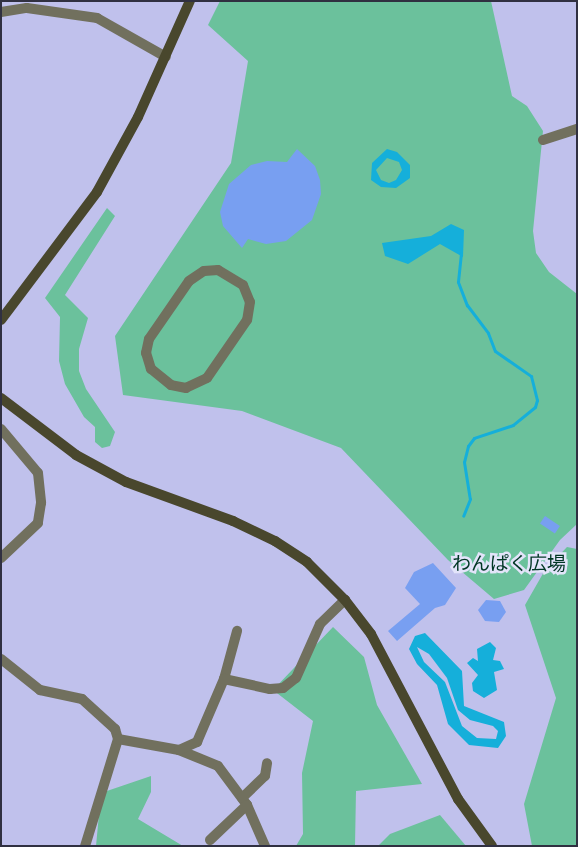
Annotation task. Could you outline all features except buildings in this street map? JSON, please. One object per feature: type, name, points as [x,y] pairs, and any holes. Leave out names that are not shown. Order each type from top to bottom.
[{"type":"street","points":[[1,320],[97,192],[166,57],[190,1]]},
{"type":"street","points":[[1,12],[27,8],[97,18],[166,57]]},
{"type":"street","points":[[544,140],[577,129]]},
{"type":"street","points":[[204,271],[230,274],[248,295],[249,313],[243,328],[210,374],[195,385],[171,386],[151,370],[147,346],[153,332],[190,280],[204,271]]},
{"type":"street","points":[[1,398],[76,455],[126,482],[275,541],[307,562],[344,600],[371,634],[458,799],[492,846]]},
{"type":"street","points":[[1,429],[38,472],[41,503],[38,523],[1,558]]},
{"type":"street","points":[[224,679],[283,688],[296,678],[320,624],[344,600]]},
{"type":"street","points":[[179,750],[197,742],[224,679],[237,631]]},
{"type":"street","points":[[1,659],[40,690],[90,704],[115,729],[118,739],[85,846]]},
{"type":"street","points":[[118,739],[179,750],[218,766],[244,802],[265,846]]},
{"type":"street","points":[[210,840],[265,776],[267,763]]},
{"type":"green space","name":"わんぱく広場","points":[[220,1],[491,1],[512,96],[527,106],[543,131],[533,231],[536,253],[549,272],[577,294],[577,524],[560,540],[524,590],[494,599],[448,560],[341,448],[242,411],[123,395],[115,336],[231,163],[248,61],[208,25]]},
{"type":"green space","points":[[107,208],[115,216],[65,295],[88,318],[79,349],[79,371],[86,389],[115,432],[110,446],[102,448],[95,442],[95,427],[84,417],[65,384],[59,361],[60,317],[45,298]]},
{"type":"green space","points":[[567,547],[577,549],[577,846],[532,846],[524,804],[556,698],[525,605],[545,570]]},
{"type":"green space","points":[[333,627],[364,657],[377,705],[422,784],[356,791],[355,846],[296,846],[303,834],[302,773],[313,721],[273,690]]},
{"type":"green space","points":[[151,776],[151,792],[138,819],[183,846],[96,846],[101,793]]},
{"type":"green space","points":[[440,815],[466,846],[378,846],[390,834]]},
{"type":"water","points":[[387,149],[397,152],[410,165],[410,178],[396,188],[381,187],[371,180],[372,163]],"holes":[[[387,158],[399,162],[402,170],[396,180],[389,183],[381,180],[376,170]]]},
{"type":"water","points":[[451,224],[464,230],[463,257],[440,244],[408,264],[385,256],[382,243],[431,236]]},
{"type":"water","points":[[425,633],[462,671],[464,706],[504,722],[506,736],[498,748],[469,745],[448,724],[437,685],[417,664],[409,649],[415,636]],"holes":[[[417,647],[429,654],[447,678],[458,710],[470,720],[493,726],[498,731],[496,739],[477,738],[462,726],[445,682],[424,662]]]},
{"type":"water","points":[[490,642],[496,648],[493,660],[500,661],[504,669],[494,672],[497,690],[484,698],[473,691],[472,683],[478,675],[467,663],[473,658],[478,661],[477,649]]},
{"type":"waterway","points":[[461,253],[458,282],[467,305],[488,333],[495,351],[531,376],[537,400],[535,407],[513,425],[474,438],[468,446],[464,462],[470,499],[463,516]]}]
